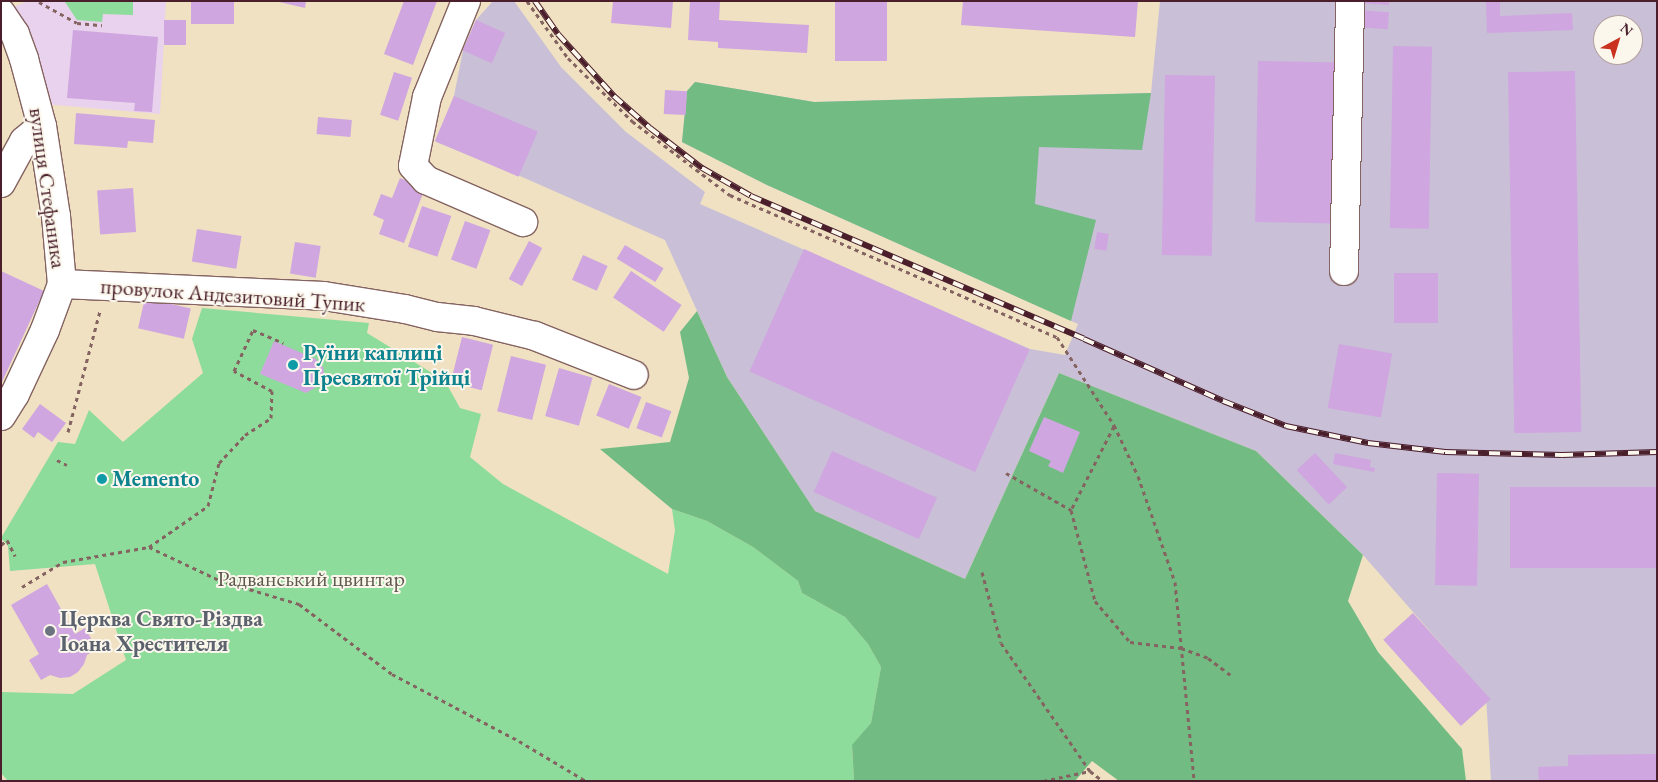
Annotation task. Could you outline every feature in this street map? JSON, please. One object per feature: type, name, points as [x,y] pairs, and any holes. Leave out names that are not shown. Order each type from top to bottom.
[{"type":"street","points":[[466,1],[427,97],[413,166],[426,180],[523,222]]},
{"type":"street","points":[[1344,271],[1350,1]]},
{"type":"street","name":"вулиця Стефаника","points":[[1,13],[15,34],[24,59],[42,126],[56,216],[62,284],[45,330],[15,394],[1,416]]},
{"type":"street","points":[[1,183],[24,141],[42,126]]},
{"type":"street","name":"провулок Андезитовий Тупик","points":[[62,284],[324,296],[405,309],[437,317],[474,321],[535,336],[634,375]]},
{"type":"path","points":[[527,1],[568,58],[632,121],[730,194],[1057,337],[1114,425],[1138,476],[1175,582],[1194,781]]},
{"type":"path","points":[[39,2],[77,22],[102,25]]},
{"type":"path","points":[[68,432],[107,286]]},
{"type":"path","points":[[22,587],[64,562],[149,546],[208,506],[219,463],[245,436],[271,418],[272,391],[234,371],[253,330],[283,343]]},
{"type":"path","points":[[1114,425],[1071,510],[1095,601],[1130,642],[1181,648],[1208,658],[1232,676]]},
{"type":"path","points":[[57,460],[67,465]]},
{"type":"path","points":[[1006,473],[1071,510]]},
{"type":"path","points":[[1,545],[7,540],[15,556]]},
{"type":"path","points":[[149,546],[219,580],[299,604],[392,674],[519,741],[586,781]]},
{"type":"path","points":[[982,572],[1001,644],[1090,770],[1103,781]]},
{"type":"path","points":[[1043,781],[1090,770]]},
{"type":"shaded area","points":[[28,1],[166,1],[160,114],[43,104],[11,8]]},
{"type":"shaded area","points":[[493,1],[514,1],[561,67],[626,132],[705,192],[700,204],[1030,349],[1065,355],[1078,324],[767,185],[682,142],[687,91],[695,82],[814,102],[1151,93],[1160,1],[1657,1],[1657,781],[1491,781],[1486,695],[1363,555],[1256,451],[1059,373],[965,579],[815,511],[727,377],[665,240],[520,176],[436,142],[454,96],[463,50],[476,20]]},
{"type":"green space","points":[[133,1],[133,15],[103,14],[102,22],[77,20],[65,2]]},
{"type":"green space","points":[[695,82],[814,102],[1151,93],[1142,150],[1039,147],[1035,204],[1096,220],[1071,321],[767,185],[682,142],[687,91]]},
{"type":"green space","name":"Радванський цвинтар","points":[[202,308],[369,323],[367,333],[445,381],[460,408],[481,414],[470,457],[503,484],[668,574],[675,530],[672,509],[707,521],[753,547],[798,581],[802,593],[845,617],[868,644],[881,667],[871,723],[852,746],[854,781],[8,781],[1,773],[1,692],[73,694],[126,660],[95,564],[10,571],[8,546],[1,538],[58,442],[75,444],[89,410],[123,442],[203,373],[192,339]]},
{"type":"green space","points":[[697,311],[727,377],[815,511],[965,579],[1059,373],[1256,451],[1363,555],[1348,601],[1378,652],[1462,749],[1466,781],[1119,781],[1092,761],[1075,781],[854,781],[852,745],[871,723],[881,667],[868,644],[845,617],[802,593],[798,581],[753,547],[707,521],[672,509],[600,449],[670,442],[689,378],[680,332]]},
{"type":"building","points":[[191,1],[234,1],[234,24],[191,24]]},
{"type":"building","points":[[275,1],[306,1],[305,8]]},
{"type":"building","points":[[404,1],[437,1],[413,65],[384,54]]},
{"type":"building","points":[[613,1],[673,1],[671,28],[611,23]]},
{"type":"building","points":[[690,1],[720,1],[719,20],[809,25],[807,53],[718,48],[718,42],[688,40]]},
{"type":"building","points":[[835,1],[887,1],[887,61],[835,61]]},
{"type":"building","points":[[963,1],[1138,1],[1135,37],[961,25]]},
{"type":"building","points":[[1363,1],[1389,1],[1389,5],[1362,3]]},
{"type":"building","points":[[1500,1],[1500,16],[1572,13],[1573,30],[1487,33],[1486,2]]},
{"type":"building","points":[[1357,10],[1389,12],[1388,29],[1356,27]]},
{"type":"building","points":[[164,20],[186,20],[186,45],[164,45]]},
{"type":"building","points":[[476,20],[505,33],[492,63],[463,50]]},
{"type":"building","points":[[73,30],[158,37],[152,112],[134,111],[135,103],[67,98]]},
{"type":"building","points":[[1393,46],[1432,47],[1429,229],[1390,228]]},
{"type":"building","points":[[1258,61],[1341,62],[1338,223],[1255,222]]},
{"type":"building","points":[[1575,71],[1581,432],[1514,433],[1508,72]]},
{"type":"building","points":[[394,72],[412,78],[398,121],[380,115]]},
{"type":"building","points":[[1165,75],[1215,76],[1212,256],[1162,255]]},
{"type":"building","points":[[665,90],[687,91],[686,115],[664,114]]},
{"type":"building","points":[[454,96],[538,132],[519,177],[435,141]]},
{"type":"building","points":[[76,113],[155,120],[153,143],[128,141],[127,148],[74,144]]},
{"type":"building","points":[[318,117],[352,120],[350,137],[317,134]]},
{"type":"building","points":[[400,178],[425,188],[404,243],[379,234],[384,220],[373,215],[381,194],[392,198]]},
{"type":"building","points":[[133,188],[136,232],[100,234],[97,191]]},
{"type":"building","points":[[422,206],[451,216],[437,257],[408,247]]},
{"type":"building","points":[[465,221],[490,230],[476,269],[451,260]]},
{"type":"building","points":[[197,229],[241,236],[236,269],[192,262]]},
{"type":"building","points":[[1097,232],[1109,234],[1106,251],[1094,249]]},
{"type":"building","points":[[529,241],[542,248],[522,286],[509,279]]},
{"type":"building","points":[[295,242],[321,246],[316,278],[290,274]]},
{"type":"building","points":[[625,245],[664,268],[655,282],[617,259]]},
{"type":"building","points":[[804,249],[1030,349],[975,472],[749,371]]},
{"type":"building","points":[[583,255],[608,266],[597,291],[572,280]]},
{"type":"building","points":[[1,271],[44,291],[1,384]]},
{"type":"building","points":[[631,271],[682,305],[664,332],[613,298]]},
{"type":"building","points":[[1394,273],[1438,273],[1438,323],[1394,323]]},
{"type":"building","points":[[145,298],[191,309],[184,339],[138,328]]},
{"type":"building","points":[[462,337],[493,345],[482,390],[451,383]]},
{"type":"building","name":"Руїни каплиці Пресвятої Трійці","points":[[274,341],[316,359],[323,367],[324,373],[321,384],[306,393],[260,374]]},
{"type":"building","points":[[1339,344],[1392,353],[1381,417],[1328,408]]},
{"type":"building","points":[[511,356],[546,365],[532,420],[497,411]]},
{"type":"building","points":[[559,368],[593,378],[579,426],[545,416]]},
{"type":"building","points":[[609,384],[641,397],[629,429],[596,416]]},
{"type":"building","points":[[646,402],[671,411],[662,438],[636,428]]},
{"type":"building","points":[[40,404],[66,423],[52,442],[38,432],[34,438],[22,429]]},
{"type":"building","points":[[1044,417],[1080,432],[1063,473],[1048,466],[1051,461],[1029,451]]},
{"type":"building","points":[[832,451],[937,498],[919,539],[814,492]]},
{"type":"building","points":[[1315,453],[1347,487],[1329,504],[1297,470]]},
{"type":"building","points":[[1335,453],[1371,460],[1370,467],[1375,468],[1374,472],[1333,464]]},
{"type":"building","points":[[1437,473],[1479,474],[1477,586],[1435,585]]},
{"type":"building","points":[[1510,487],[1657,487],[1657,568],[1510,568]]},
{"type":"building","name":"Церква Свято-Різдва Іоана Хрестителя","points":[[47,584],[75,634],[85,628],[97,649],[87,655],[84,664],[78,672],[70,677],[60,678],[50,675],[41,680],[29,660],[39,654],[11,605]]},
{"type":"building","points":[[1413,613],[1491,699],[1461,726],[1383,640]]},
{"type":"building","points":[[1657,754],[1657,781],[1539,781],[1538,767],[1568,766],[1568,755]]},
{"type":"railway","points":[[535,1],[558,34],[614,96],[650,128],[702,168],[751,196],[1223,401],[1286,426],[1368,443],[1445,452],[1562,455],[1657,452]]},
{"type":"place","name":"Руїни каплиці Пресвятої Трійці","points":[[293,365]]},
{"type":"place","name":"Memento","points":[[102,479]]},
{"type":"place","name":"Церква Свято-Різдва Іоана Хрестителя","points":[[50,631]]}]
